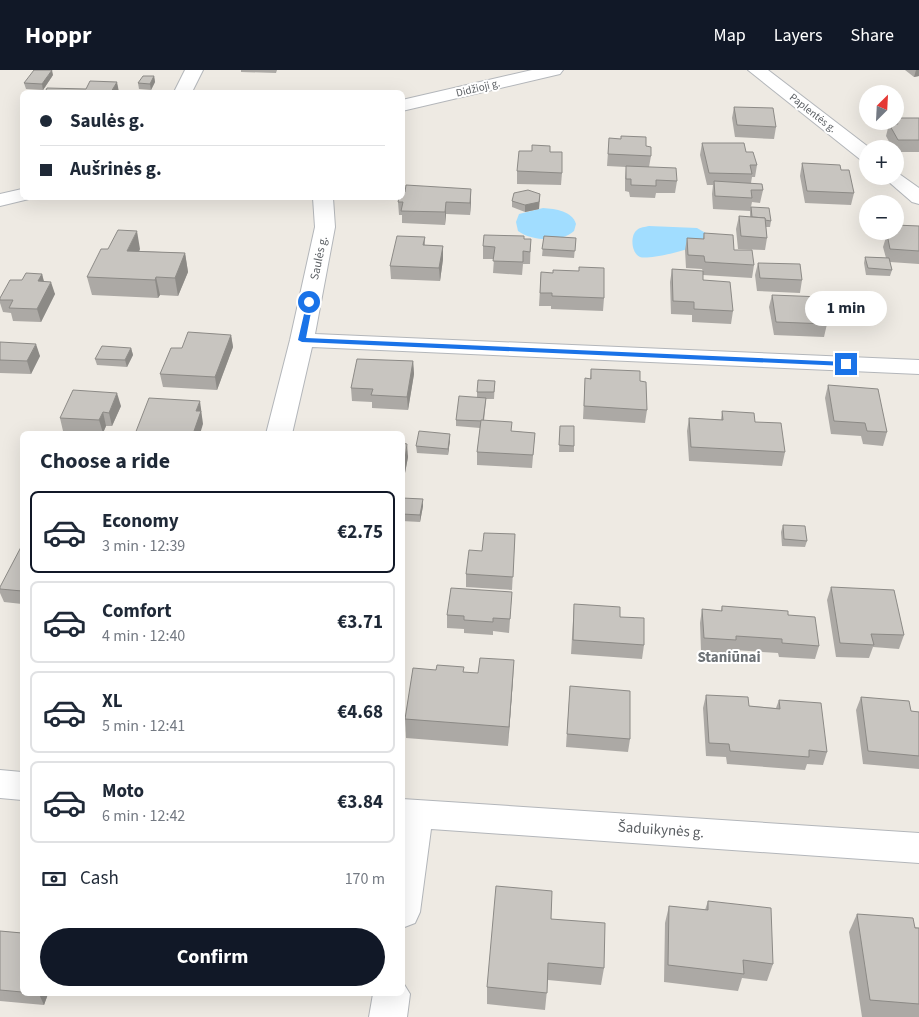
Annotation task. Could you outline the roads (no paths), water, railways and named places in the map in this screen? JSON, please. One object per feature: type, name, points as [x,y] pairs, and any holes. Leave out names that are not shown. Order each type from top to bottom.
[{"type":"street","points":[[184,90],[194,70]]},
{"type":"street","name":"Didžioji g.","points":[[405,105],[532,72],[554,70]]},
{"type":"street","name":"Paplentės g.","points":[[757,70],[859,149]]},
{"type":"street","points":[[903,185],[919,198]]},
{"type":"street","points":[[0,200],[20,195]]},
{"type":"street","name":"Saulės g.","points":[[280,431],[302,340],[325,227],[323,200]]},
{"type":"street","points":[[302,340],[919,367]]},
{"type":"street","points":[[0,784],[20,786]]},
{"type":"street","points":[[405,870],[409,813]]},
{"type":"street","name":"Šaduikynės g.","points":[[409,813],[919,848]]},
{"type":"street","points":[[388,1017],[392,996]]},
{"type":"water","points":[[543,208],[567,213],[576,224],[574,231],[554,239],[538,239],[518,231],[516,222],[519,214]]},
{"type":"water","points":[[649,226],[697,228],[709,235],[697,245],[686,249],[660,256],[640,257],[633,248],[633,236],[638,229]]},
{"type":"district","name":"Staniūnai","points":[[729,657]]}]
